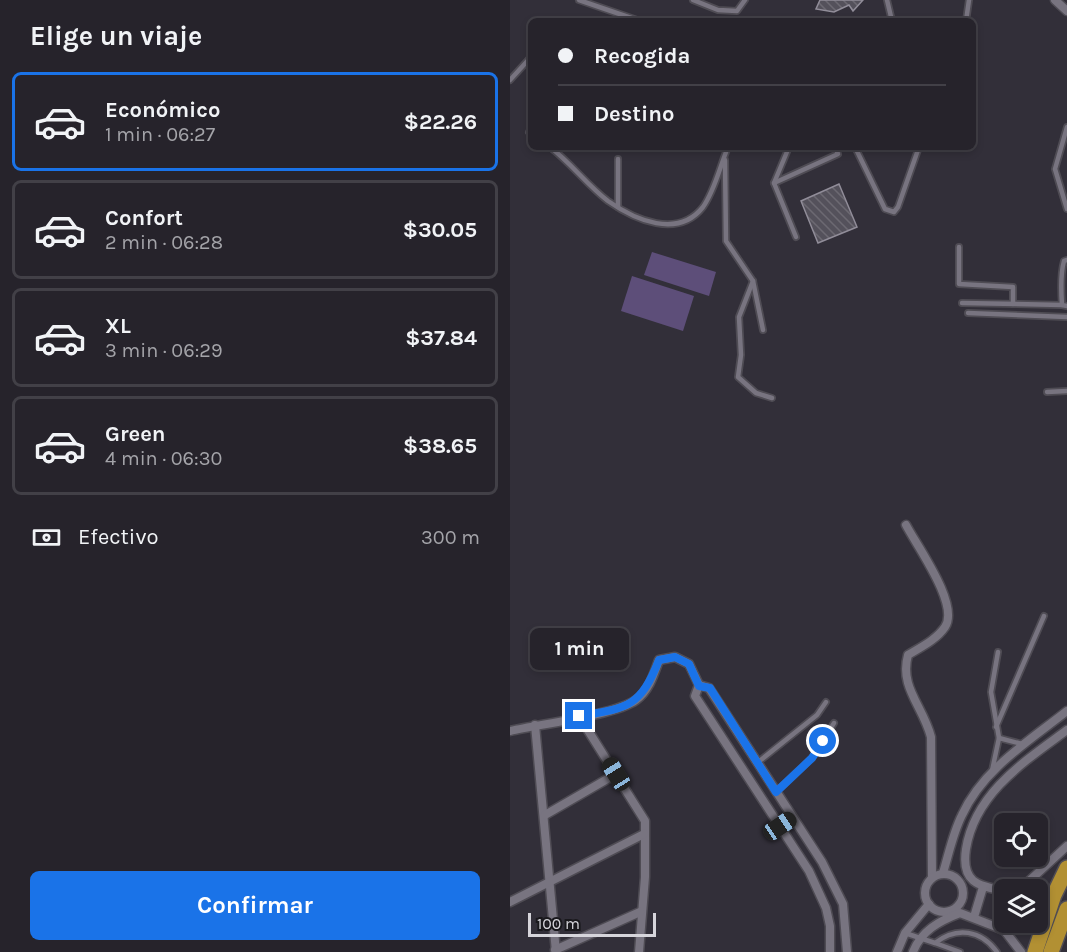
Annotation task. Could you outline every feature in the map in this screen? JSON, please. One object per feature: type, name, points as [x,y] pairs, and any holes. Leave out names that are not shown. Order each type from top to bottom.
[{"type":"highway","points":[[1035,952],[1054,895],[1067,868]]},
{"type":"highway","points":[[1051,952],[1067,909]]},
{"type":"street","points":[[1055,0],[1067,11]]},
{"type":"street","points":[[897,952],[905,933],[928,904],[926,888],[932,876],[931,737],[926,717],[910,691],[904,669],[908,655],[935,639],[947,624],[948,613],[944,593],[906,525]]},
{"type":"street","points":[[510,731],[616,710],[636,700],[646,690],[659,660],[675,657],[689,664],[699,686],[695,696],[809,871],[826,908],[830,926],[830,952]]},
{"type":"street","points":[[699,686],[710,688],[822,862],[843,904],[847,952]]},
{"type":"street","points":[[943,873],[962,813],[991,774],[1024,744],[1067,711]]},
{"type":"street","points":[[579,716],[645,821],[645,877],[640,912],[639,952]]},
{"type":"street","points":[[535,725],[556,951],[640,912]]},
{"type":"street","points":[[994,889],[974,882],[967,874],[964,863],[967,842],[981,805],[1013,771],[1067,730]]},
{"type":"street","points":[[1041,732],[1047,745]]},
{"type":"street","points":[[545,815],[616,774]]},
{"type":"street","points":[[780,826],[792,818]]},
{"type":"street","points":[[510,902],[644,834]]},
{"type":"street","points":[[1031,879],[1067,846]]},
{"type":"street","points":[[932,876],[943,873],[956,877],[967,874]]},
{"type":"street","points":[[956,877],[962,885],[964,895]]},
{"type":"street","points":[[958,911],[964,895],[974,882]]},
{"type":"street","points":[[974,917],[983,887]]},
{"type":"street","points":[[928,904],[945,916]]},
{"type":"street","points":[[913,952],[919,938],[945,916],[958,911],[1004,930],[1021,952]]},
{"type":"lane","points":[[579,0],[631,18]]},
{"type":"lane","points":[[693,0],[729,12],[736,11],[745,0]]},
{"type":"lane","points":[[887,0],[891,18]]},
{"type":"lane","points":[[966,18],[969,0]]},
{"type":"lane","points":[[510,80],[528,60]]},
{"type":"lane","points":[[1067,127],[1055,169],[1067,209]]},
{"type":"lane","points":[[554,150],[606,199],[618,207],[650,223],[669,225],[691,219],[704,206],[727,150]]},
{"type":"lane","points":[[788,150],[774,183],[796,237]]},
{"type":"lane","points":[[774,183],[838,154],[836,150]]},
{"type":"lane","points":[[856,150],[885,209],[890,212],[898,207],[918,150]]},
{"type":"lane","points":[[724,156],[726,241],[753,281],[764,330]]},
{"type":"lane","points":[[618,159],[618,207]]},
{"type":"lane","points":[[959,247],[959,284],[1013,286],[1013,304]]},
{"type":"lane","points":[[962,303],[1064,305],[1062,268],[1064,261],[1067,260]]},
{"type":"lane","points":[[753,281],[739,317],[741,355],[738,377],[756,393],[772,398]]},
{"type":"lane","points":[[968,313],[1067,317]]},
{"type":"lane","points":[[1047,392],[1067,392]]},
{"type":"lane","points":[[996,727],[1044,615]]},
{"type":"lane","points":[[991,774],[999,738],[991,692],[998,652]]},
{"type":"lane","points":[[757,763],[817,715],[826,702]]},
{"type":"lane","points":[[776,792],[812,758],[834,723]]},
{"type":"lane","points":[[999,738],[1024,744]]},
{"type":"lane","points":[[935,943],[953,932],[967,932],[988,940],[997,952]]},
{"type":"lane","points":[[905,933],[960,952]]},
{"type":"shaded area","points":[[652,252],[716,272],[709,296],[644,275]]},
{"type":"shaded area","points":[[632,276],[694,296],[683,331],[621,311]]},
{"type":"building","points":[[820,0],[863,0],[853,11],[849,5],[834,12],[816,9]]},
{"type":"building","points":[[839,184],[857,227],[818,243],[801,201]]},
{"type":"route","points":[[579,716],[616,710],[636,700],[646,690],[659,660],[675,657],[689,664],[699,686],[710,688],[776,792],[812,758],[823,741]]}]
